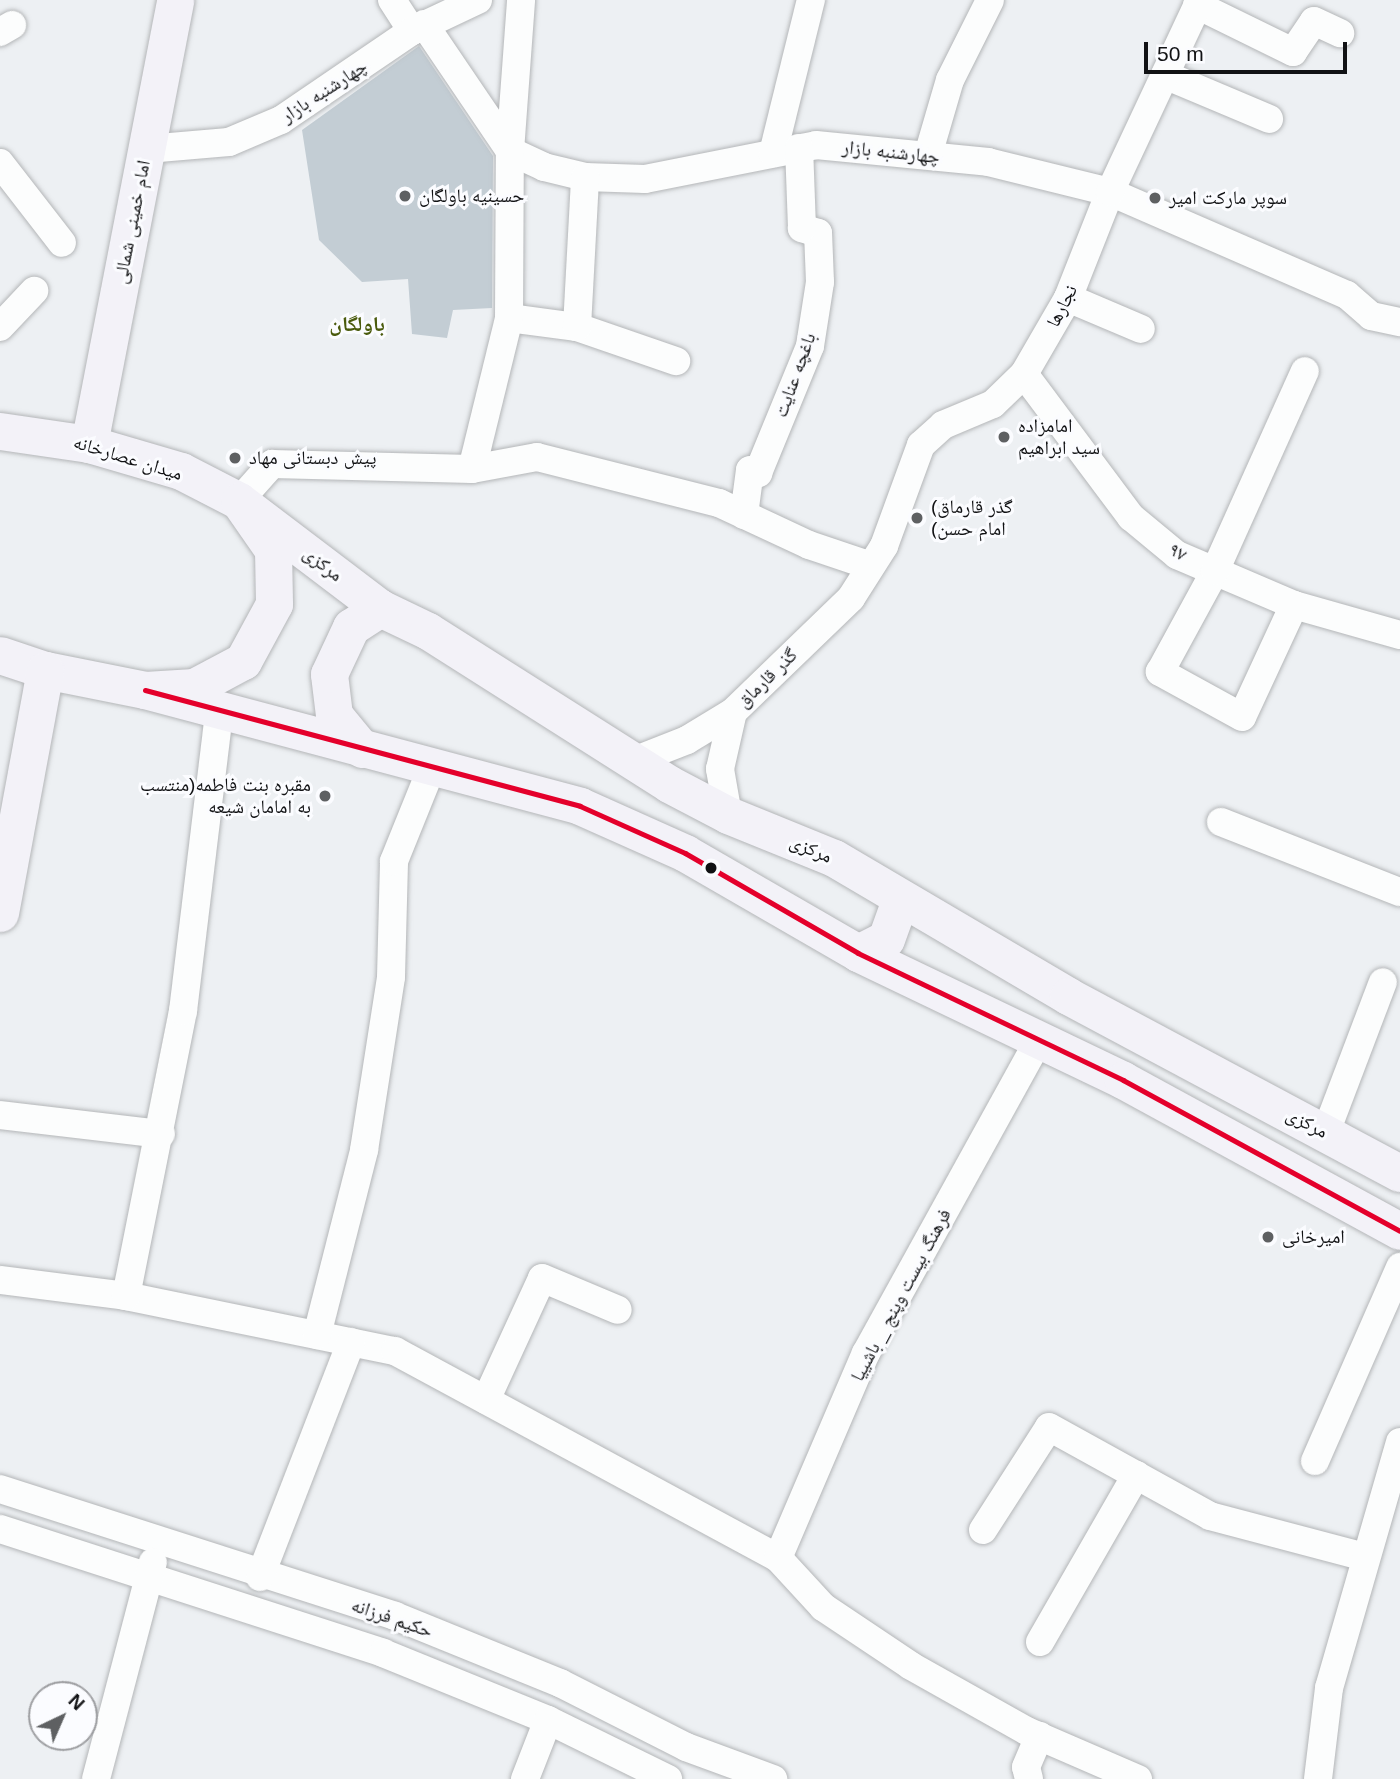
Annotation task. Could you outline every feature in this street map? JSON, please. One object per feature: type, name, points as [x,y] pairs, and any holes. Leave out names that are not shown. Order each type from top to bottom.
[{"type":"main road","name":"امام خمینی شمالی","points":[[89,444],[175,0]]},
{"type":"main road","name":"میدان عصارخانه","points":[[0,431],[89,444],[181,471],[239,501],[273,550],[274,604],[262,634],[243,661],[194,687],[145,690],[45,670],[0,655]]},
{"type":"main road","name":"مرکزی","points":[[239,501],[380,607],[428,631],[631,762],[728,815],[834,858],[900,900],[1400,1173]]},
{"type":"main road","points":[[362,749],[334,715],[329,674],[351,626],[380,607]]},
{"type":"main road","points":[[0,913],[45,670]]},
{"type":"main road","points":[[145,690],[219,712],[580,806],[685,853],[858,953],[1039,1039],[1400,1231]]},
{"type":"main road","points":[[858,953],[886,939],[900,900]]},
{"type":"street","points":[[392,0],[418,27],[510,151]]},
{"type":"street","name":"چهارشنبه بازار","points":[[146,149],[229,142],[281,120],[418,27],[478,0]]},
{"type":"street","points":[[472,469],[509,317],[510,151],[521,0]]},
{"type":"street","points":[[786,150],[811,0]]},
{"type":"street","points":[[928,155],[950,80],[990,0]]},
{"type":"street","points":[[1199,2],[1293,52],[1314,22],[1340,33]]},
{"type":"street","name":"نجارها","points":[[871,566],[884,546],[921,445],[943,425],[993,404],[1024,374],[1069,298],[1111,192],[1199,2]]},
{"type":"street","points":[[1165,75],[1269,119]]},
{"type":"street","name":"چهارشنبه بازار","points":[[510,151],[585,177],[645,179],[786,150],[845,146],[988,162],[1111,192],[1347,295],[1371,316],[1400,322]]},
{"type":"street","name":"باغچه عنایت","points":[[744,515],[750,470],[758,473],[810,346],[820,282],[818,233],[802,228],[786,150]]},
{"type":"street","points":[[0,163],[62,243]]},
{"type":"street","points":[[577,327],[585,177]]},
{"type":"street","points":[[0,327],[34,290]]},
{"type":"street","points":[[1069,298],[1141,329]]},
{"type":"street","points":[[509,317],[577,327],[676,361]]},
{"type":"street","points":[[1294,605],[1242,716],[1160,671],[1214,571],[1304,371]]},
{"type":"street","name":"۹۷","points":[[1024,374],[1131,517],[1177,555],[1294,605],[1400,635]]},
{"type":"street","points":[[239,501],[272,464],[472,469],[537,457],[630,477],[744,515],[871,566]]},
{"type":"street","name":"گذر قارماق","points":[[728,815],[720,769],[733,712],[851,598],[871,566]]},
{"type":"street","points":[[126,1296],[161,1134],[183,1011],[219,712]]},
{"type":"street","points":[[631,762],[687,740],[733,712]]},
{"type":"street","points":[[317,1335],[364,1150],[391,977],[394,862],[432,767]]},
{"type":"street","points":[[1221,822],[1400,892]]},
{"type":"street","points":[[1326,1132],[1383,982]]},
{"type":"street","name":"فرهنگ بیست وپنج _ باشییا","points":[[778,1558],[866,1353],[1039,1039]]},
{"type":"street","points":[[0,1115],[161,1134]]},
{"type":"street","points":[[1315,1461],[1400,1266]]},
{"type":"street","points":[[486,1400],[542,1278],[618,1310]]},
{"type":"street","points":[[0,1280],[126,1296],[395,1351],[778,1558],[823,1607],[911,1666],[1039,1736],[1138,1779]]},
{"type":"street","points":[[260,1577],[351,1342]]},
{"type":"street","points":[[983,1530],[1049,1427],[1210,1516],[1365,1557]]},
{"type":"street","points":[[1318,1779],[1329,1688],[1400,1442]]},
{"type":"street","points":[[1040,1642],[1136,1475]]},
{"type":"street","name":"حکیم فرزانه","points":[[0,1489],[260,1577],[395,1616],[560,1683],[685,1746],[773,1779]]},
{"type":"street","name":"حکیم فرزانه","points":[[0,1529],[383,1653],[548,1720],[668,1779]]},
{"type":"street","points":[[96,1779],[158,1541]]},
{"type":"street","points":[[525,1779],[548,1720]]},
{"type":"street","points":[[1028,1779],[1026,1767],[1039,1736]]},
{"type":"building","name":"حسینیه باولگان","points":[[419,46],[493,156],[492,308],[453,310],[447,338],[412,334],[408,279],[362,282],[319,240],[302,130]]},
{"type":"transit line","points":[[145,690],[580,806],[685,853],[858,953],[1123,1080],[1400,1231]]},
{"type":"place","name":"حسینیه باولگان","points":[[405,196]]},
{"type":"place","name":"سوپر مارکت امیر","points":[[1155,198]]},
{"type":"place","name":"امامزاده سید ابراهیم","points":[[1004,437]]},
{"type":"place","name":"پیش دبستانی مهاد","points":[[235,458]]},
{"type":"place","name":"(گذر قارماق (امام حسن","points":[[917,518]]},
{"type":"place","name":"مقبره بنت فاطمه(منتسب به امامان شیعه","points":[[325,796]]},
{"type":"place","name":"امیرخانی","points":[[1268,1237]]},
{"type":"district","name":"باولگان","points":[[357,324]]}]
